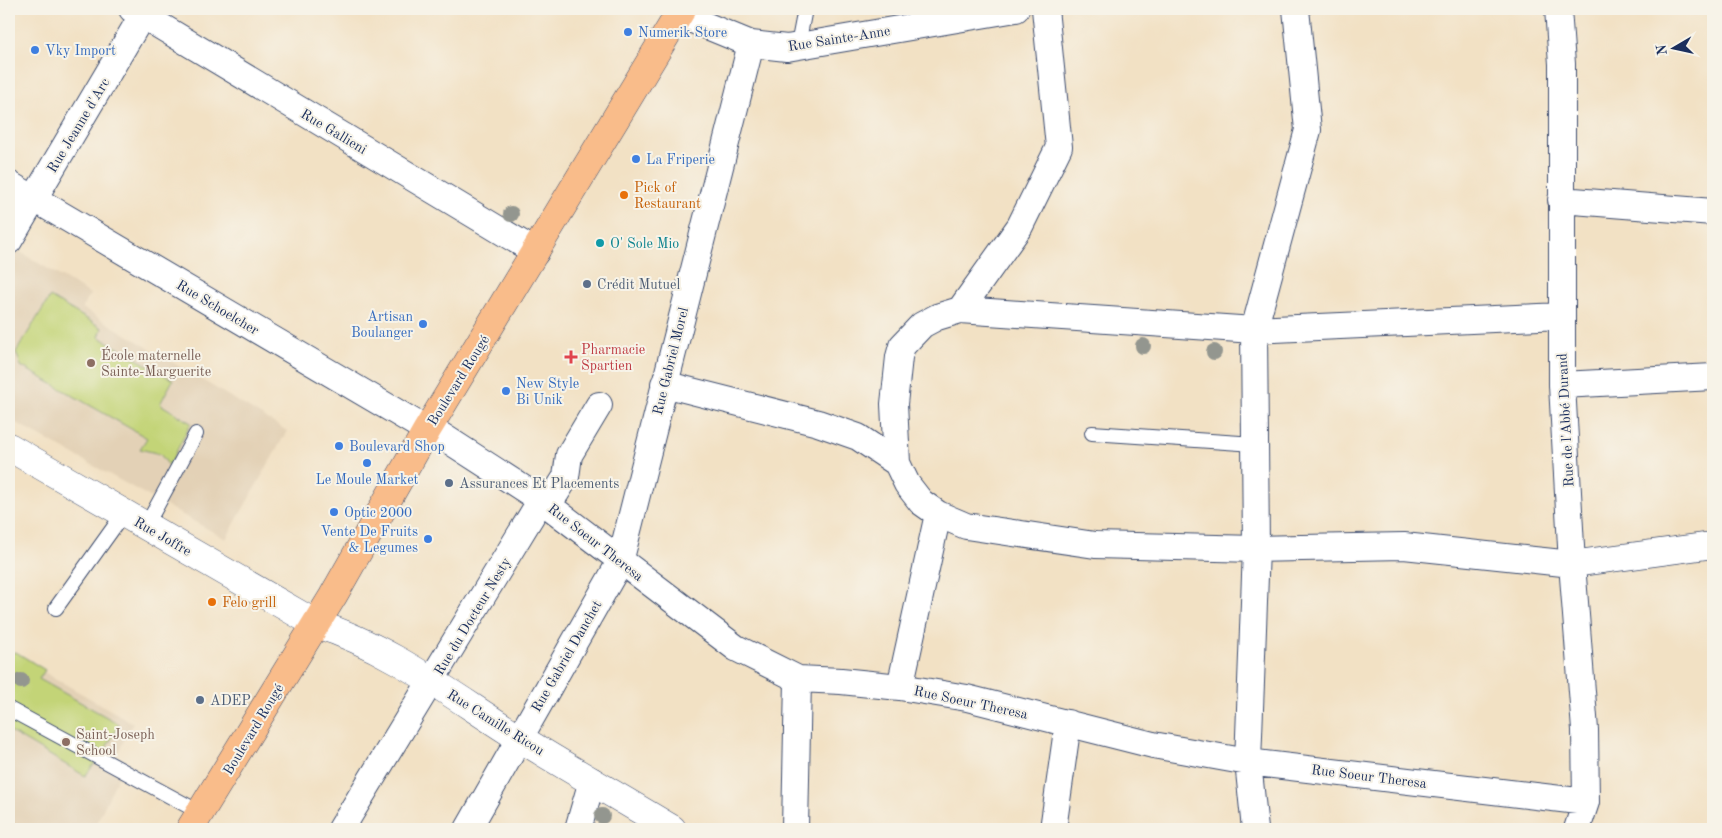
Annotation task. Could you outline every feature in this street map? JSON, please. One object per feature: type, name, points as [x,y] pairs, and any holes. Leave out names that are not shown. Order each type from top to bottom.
[{"type":"main road","name":"Boulevard Rougé","points":[[196,821],[316,624],[427,430],[536,252],[676,11]]},
{"type":"street","name":"Rue Sainte-Anne","points":[[676,11],[750,44],[787,48],[1016,9]]},
{"type":"street","points":[[960,310],[1020,226],[1060,147],[1045,9]]},
{"type":"street","points":[[1254,829],[1248,762],[1256,549],[1254,330],[1308,130],[1296,9]]},
{"type":"street","name":"Rue de l'Abbé Durand","points":[[1558,9],[1562,64],[1560,316],[1562,384],[1572,564],[1585,730],[1582,821]]},
{"type":"street","name":"Rue Gallieni","points":[[140,11],[536,252]]},
{"type":"street","name":"Rue Jeanne d'Arc","points":[[9,241],[140,11]]},
{"type":"street","name":"Rue Gabriel Morel","points":[[620,562],[750,44]]},
{"type":"street","name":"Rue Schoelcher","points":[[9,184],[427,430]]},
{"type":"street","points":[[1561,200],[1713,212]]},
{"type":"street","points":[[1560,316],[1254,330],[960,310],[937,317],[922,325],[902,346],[898,358],[894,404],[898,463],[906,484],[921,502],[938,514],[966,526],[1094,545],[1256,549],[1404,546],[1572,564],[1713,545]]},
{"type":"street","points":[[1562,384],[1713,377]]},
{"type":"street","points":[[664,384],[818,423],[858,437],[898,463]]},
{"type":"street","points":[[858,437],[873,431],[884,421],[894,404]]},
{"type":"street","name":"Rue du Docteur Nesty","points":[[341,829],[541,500],[556,493],[566,477],[568,455],[599,405]]},
{"type":"street","name":"Rue Soeur Theresa","points":[[427,430],[442,436],[541,500],[620,562],[736,648],[798,679],[900,687],[968,698],[1153,745],[1582,821]]},
{"type":"street","name":"Rue Joffre","points":[[9,447],[316,624]]},
{"type":"street","points":[[900,687],[938,514]]},
{"type":"street","name":"Rue Gabriel Danchet","points":[[468,829],[620,562]]},
{"type":"street","name":"Rue Camille Ricou","points":[[316,624],[346,634],[432,681],[519,738],[672,829]]},
{"type":"street","points":[[796,829],[798,679]]},
{"type":"street","points":[[1053,829],[1068,723]]},
{"type":"street","points":[[578,829],[592,781]]},
{"type":"lane","points":[[798,45],[804,9]]},
{"type":"lane","points":[[1092,433],[1255,444]]},
{"type":"lane","points":[[56,608],[135,520],[196,434]]},
{"type":"lane","points":[[9,709],[196,821]]},
{"type":"shaded area","name":"École maternelle Sainte-Marguerite","points":[[15,249],[90,294],[82,308],[287,431],[226,539],[9,419],[9,260]]},
{"type":"shaded area","name":"Saint-Joseph School","points":[[16,656],[133,723],[114,760],[123,766],[94,829],[9,829],[9,657]]},
{"type":"green space","points":[[50,297],[102,328],[99,337],[173,380],[160,404],[191,423],[169,466],[160,454],[140,449],[147,438],[21,366],[16,352]]},
{"type":"green space","points":[[16,652],[45,670],[39,679],[119,724],[104,752],[85,776],[9,731],[9,653]]},
{"type":"place","name":"Numerik Store","points":[[628,32]]},
{"type":"place","name":"Vky Import","points":[[35,50]]},
{"type":"place","name":"La Friperie","points":[[636,159]]},
{"type":"place","name":"Pick of Restaurant","points":[[624,195]]},
{"type":"place","name":"O' Sole Mio","points":[[600,243]]},
{"type":"place","name":"Crédit Mutuel","points":[[587,284]]},
{"type":"place","name":"Artisan Boulanger","points":[[423,324]]},
{"type":"place","name":"Pharmacie Spartien","points":[[571,357]]},
{"type":"place","name":"École maternelle Sainte-Marguerite","points":[[91,363]]},
{"type":"place","name":"New Style Bi Unik","points":[[506,391]]},
{"type":"place","name":"Boulevard Shop","points":[[339,446]]},
{"type":"place","name":"Le Moule Market","points":[[367,463]]},
{"type":"place","name":"Assurances Et Placements","points":[[449,483]]},
{"type":"place","name":"Optic 2000","points":[[334,512]]},
{"type":"place","name":"Vente De Fruits & Legumes","points":[[428,539]]},
{"type":"place","name":"Felo grill","points":[[212,602]]},
{"type":"place","name":"ADEP","points":[[200,700]]},
{"type":"place","name":"Saint-Joseph School","points":[[66,742]]}]
